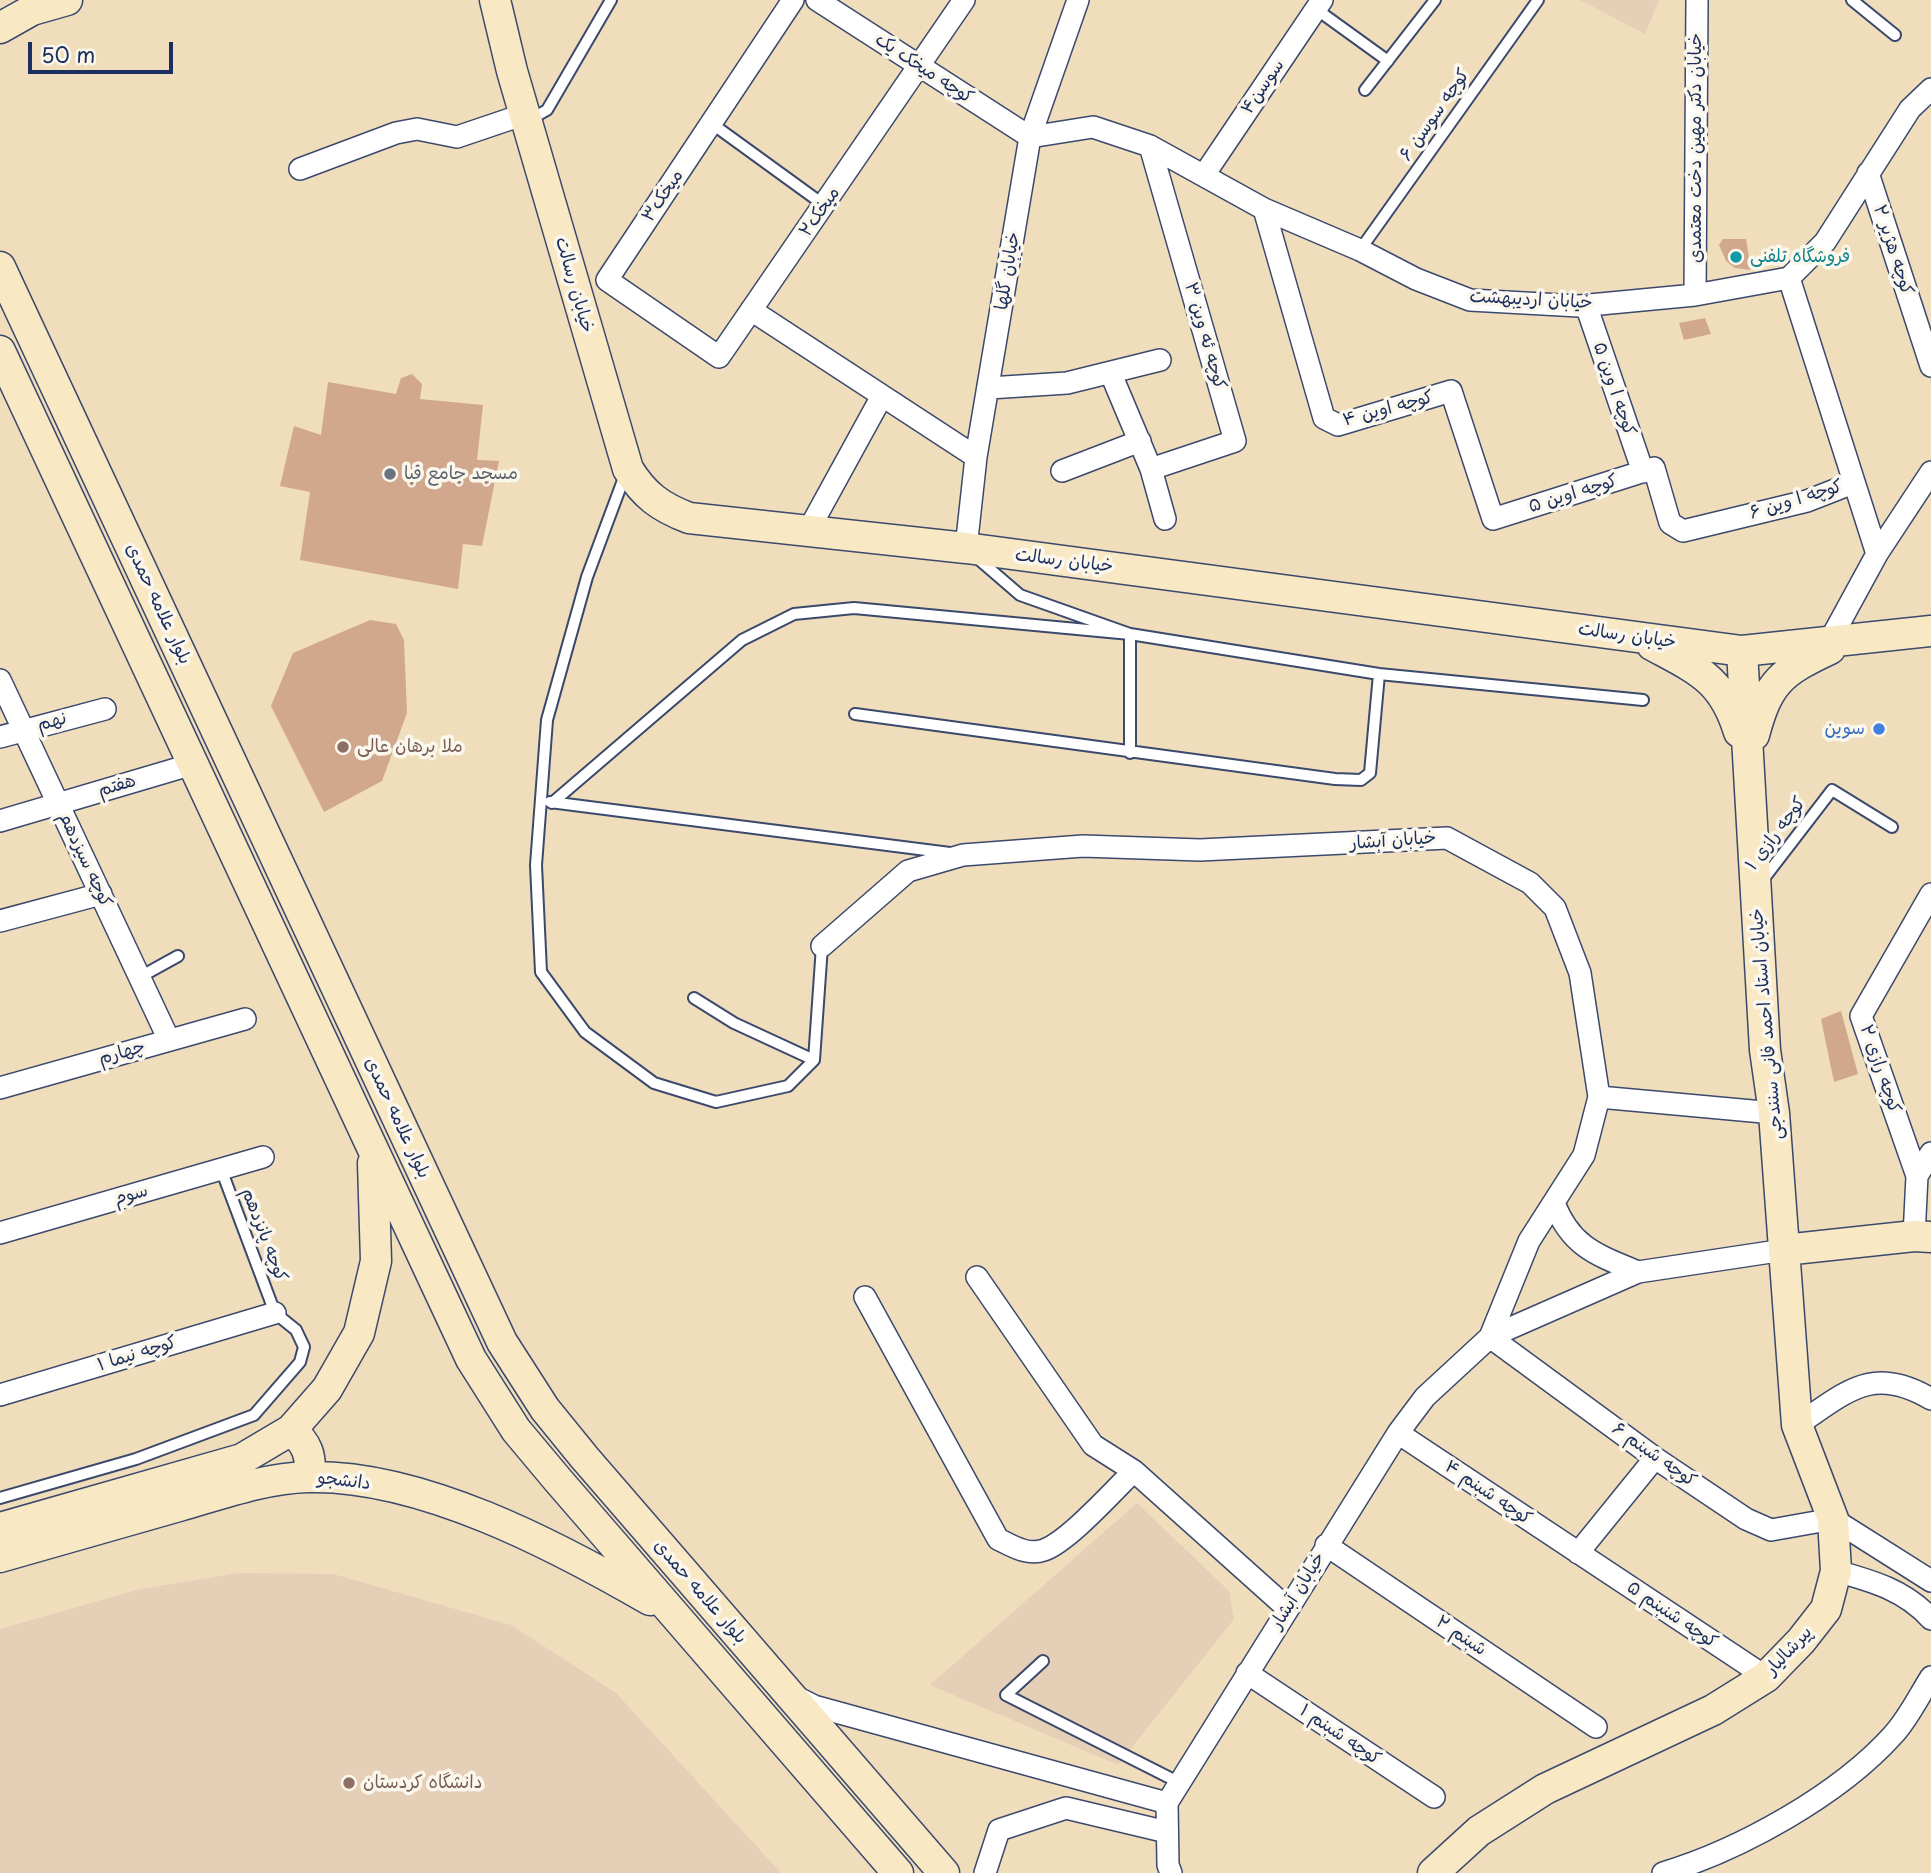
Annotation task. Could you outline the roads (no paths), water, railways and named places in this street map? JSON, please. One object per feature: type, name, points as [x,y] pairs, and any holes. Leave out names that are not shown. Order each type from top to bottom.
[{"type":"street","points":[[0,28],[32,10],[67,0]]},
{"type":"street","points":[[475,0],[512,71]]},
{"type":"street","points":[[495,0],[512,71]]},
{"type":"street","name":"میخک۳","points":[[719,357],[607,280],[793,0]]},
{"type":"street","name":"کوچه میخک یک","points":[[817,0],[1030,137]]},
{"type":"street","name":"میخک۲","points":[[719,357],[964,0]]},
{"type":"street","name":"خیابان گلها","points":[[966,548],[976,457],[1030,137],[1078,0]]},
{"type":"street","name":"خیابان دکتر مهین دخت معتمدی","points":[[1695,295],[1697,0]]},
{"type":"street","name":"سوسن۴","points":[[1204,174],[1319,4]]},
{"type":"street","name":"خیابان رسالت","points":[[512,71],[628,469],[642,492],[663,509],[689,518],[966,548],[1742,651],[1931,631]]},
{"type":"street","points":[[1789,278],[1825,242],[1910,109],[1931,89]]},
{"type":"street","points":[[300,169],[396,133],[417,129],[457,137],[524,114]]},
{"type":"street","name":"خیابان اردیبهشت","points":[[1030,137],[1093,127],[1150,146],[1264,209],[1360,250],[1416,279],[1471,300],[1586,305],[1695,295],[1789,278]]},
{"type":"street","name":"کوچه ئه وین ۳","points":[[1150,146],[1235,442],[1151,469]]},
{"type":"street","name":"کوچه هژیر ۲","points":[[1868,173],[1931,366]]},
{"type":"street","name":"کوچه اوین ۴","points":[[1264,209],[1324,418],[1338,425],[1451,391],[1493,519]]},
{"type":"street","name":"بلوار علامه حمدی","points":[[0,267],[502,1342],[545,1409],[584,1457],[944,1873]]},
{"type":"street","name":"کوچه ا وین ۶","points":[[1648,470],[1670,523],[1683,531],[1807,500],[1853,483],[1789,278]]},
{"type":"street","name":"کوچه ا وین ۵","points":[[1586,305],[1648,470]]},
{"type":"street","points":[[751,310],[976,457]]},
{"type":"street","points":[[989,388],[1067,383],[1160,360]]},
{"type":"street","name":"بلوار علامه حمدی","points":[[3,365],[471,1359],[516,1430],[898,1873]]},
{"type":"street","points":[[1111,374],[1151,469],[1165,519]]},
{"type":"street","points":[[808,531],[882,396]]},
{"type":"street","points":[[1062,471],[1140,442]]},
{"type":"street","name":"کوچه اوین ۵","points":[[1493,519],[1648,470]]},
{"type":"street","points":[[1748,759],[1768,691],[1796,665],[1840,641],[1877,554],[1931,472]]},
{"type":"street","points":[[1853,483],[1877,554]]},
{"type":"street","points":[[1899,635],[1931,647]]},
{"type":"street","points":[[1640,638],[1698,671],[1720,688],[1736,721],[1748,759]]},
{"type":"street","name":"خیابان استاد احمد فانی سنندجی","points":[[1742,651],[1765,1050],[1774,1113],[1784,1250]]},
{"type":"street","name":"کوچه سیزدهم","points":[[0,680],[169,1040]]},
{"type":"street","name":"نهم","points":[[0,737],[105,709]]},
{"type":"street","name":"هفتم","points":[[0,821],[193,764]]},
{"type":"street","name":"خیابان آبشار","points":[[822,946],[908,871],[963,855],[1083,846],[1200,850],[1447,838],[1530,883],[1555,908],[1580,973],[1599,1097],[1584,1155],[1530,1241],[1490,1338]]},
{"type":"street","points":[[0,921],[101,894]]},
{"type":"street","name":"کوچه رازی ۲","points":[[1917,1176],[1861,1016],[1931,894]]},
{"type":"street","name":"چهارم","points":[[0,1088],[244,1019]]},
{"type":"street","points":[[1599,1097],[1774,1113]]},
{"type":"street","points":[[0,1528],[242,1459],[290,1430],[327,1389],[359,1333],[376,1261],[373,1152]]},
{"type":"street","points":[[1784,1250],[1922,1236],[1917,1176],[1931,1153]]},
{"type":"street","name":"سوم","points":[[0,1233],[263,1157]]},
{"type":"street","points":[[1554,1203],[1571,1236],[1595,1254],[1638,1272]]},
{"type":"street","name":"خیابان آبشار","points":[[1167,1803],[1398,1433],[1425,1397],[1490,1338],[1638,1272],[1784,1250]]},
{"type":"street","name":"پیرشالیار","points":[[1433,1873],[1479,1832],[1545,1789],[1713,1710],[1766,1677],[1801,1641],[1826,1609],[1836,1571],[1833,1518],[1797,1425],[1784,1250]]},
{"type":"street","points":[[977,1277],[1093,1445],[1134,1471],[1287,1608]]},
{"type":"street","points":[[865,1297],[998,1539],[1025,1551],[1044,1551],[1064,1538],[1134,1471]]},
{"type":"street","name":"کوچه نیما ۱","points":[[0,1395],[275,1313]]},
{"type":"street","name":"کوچه شبنم ۶","points":[[1490,1338],[1655,1458],[1746,1519],[1771,1530],[1833,1518]]},
{"type":"street","points":[[1797,1425],[1845,1393],[1877,1380],[1911,1387],[1931,1399]]},
{"type":"street","points":[[290,1430],[301,1439],[308,1450],[309,1477]]},
{"type":"street","name":"کوچه شبنم ۴","points":[[1398,1433],[1578,1553]]},
{"type":"street","points":[[1578,1553],[1655,1458]]},
{"type":"street","name":"دانشجو","points":[[0,1556],[250,1486],[309,1477],[373,1484],[442,1499],[591,1566],[671,1612]]},
{"type":"street","points":[[1833,1518],[1931,1581]]},
{"type":"street","name":"شبنم ۲","points":[[1326,1545],[1596,1727]]},
{"type":"street","name":"کوچه شنبنم ۵","points":[[1578,1553],[1766,1677]]},
{"type":"street","points":[[1836,1571],[1882,1584],[1916,1602],[1931,1619]]},
{"type":"street","name":"کوچه شبنم ۱","points":[[1247,1673],[1434,1797]]},
{"type":"street","points":[[1667,1872],[1735,1847],[1852,1776],[1894,1734],[1931,1676]]},
{"type":"street","points":[[784,1690],[814,1706],[1167,1803],[1168,1865],[1171,1873]]},
{"type":"street","points":[[985,1873],[999,1830],[1066,1808],[1167,1832]]},
{"type":"lane","points":[[524,114],[538,115],[547,110],[611,0]]},
{"type":"lane","points":[[1365,90],[1435,0]]},
{"type":"lane","name":"کوچه سوسن ۶","points":[[1360,250],[1538,0]]},
{"type":"lane","points":[[1852,0],[1895,35]]},
{"type":"lane","points":[[1319,4],[1388,61]]},
{"type":"lane","points":[[711,123],[824,205]]},
{"type":"lane","points":[[628,469],[587,577],[547,720],[536,865],[541,972],[585,1032],[654,1083],[716,1102],[788,1086],[814,1060],[822,946]]},
{"type":"lane","points":[[966,548],[1020,595],[1130,634]]},
{"type":"lane","points":[[552,803],[742,640],[794,614],[854,608],[1130,634],[1379,674],[1643,700]]},
{"type":"lane","points":[[1130,634],[1130,753]]},
{"type":"lane","points":[[855,713],[1130,753],[1335,779],[1362,780],[1370,773],[1379,674]]},
{"type":"lane","name":"کوچه رازی ۱","points":[[1756,889],[1832,790],[1892,827]]},
{"type":"lane","points":[[540,801],[963,855]]},
{"type":"lane","points":[[140,977],[178,956]]},
{"type":"lane","points":[[694,998],[734,1023],[814,1060]]},
{"type":"lane","name":"کوچه پانزدهم","points":[[221,1169],[275,1313]]},
{"type":"lane","points":[[0,1498],[136,1459],[254,1415],[300,1362],[304,1347],[296,1330],[275,1313]]},
{"type":"lane","points":[[1043,1661],[1006,1695],[1180,1783]]},
{"type":"place","name":"فروشگاه تلفنی","points":[[1736,257]]},
{"type":"place","name":"مسجد جامع قبا","points":[[390,474]]},
{"type":"place","name":"سوین","points":[[1879,729]]},
{"type":"place","name":"ملا برهان عالی","points":[[343,747]]},
{"type":"place","name":"دانشگاه کردستان","points":[[349,1783]]}]
